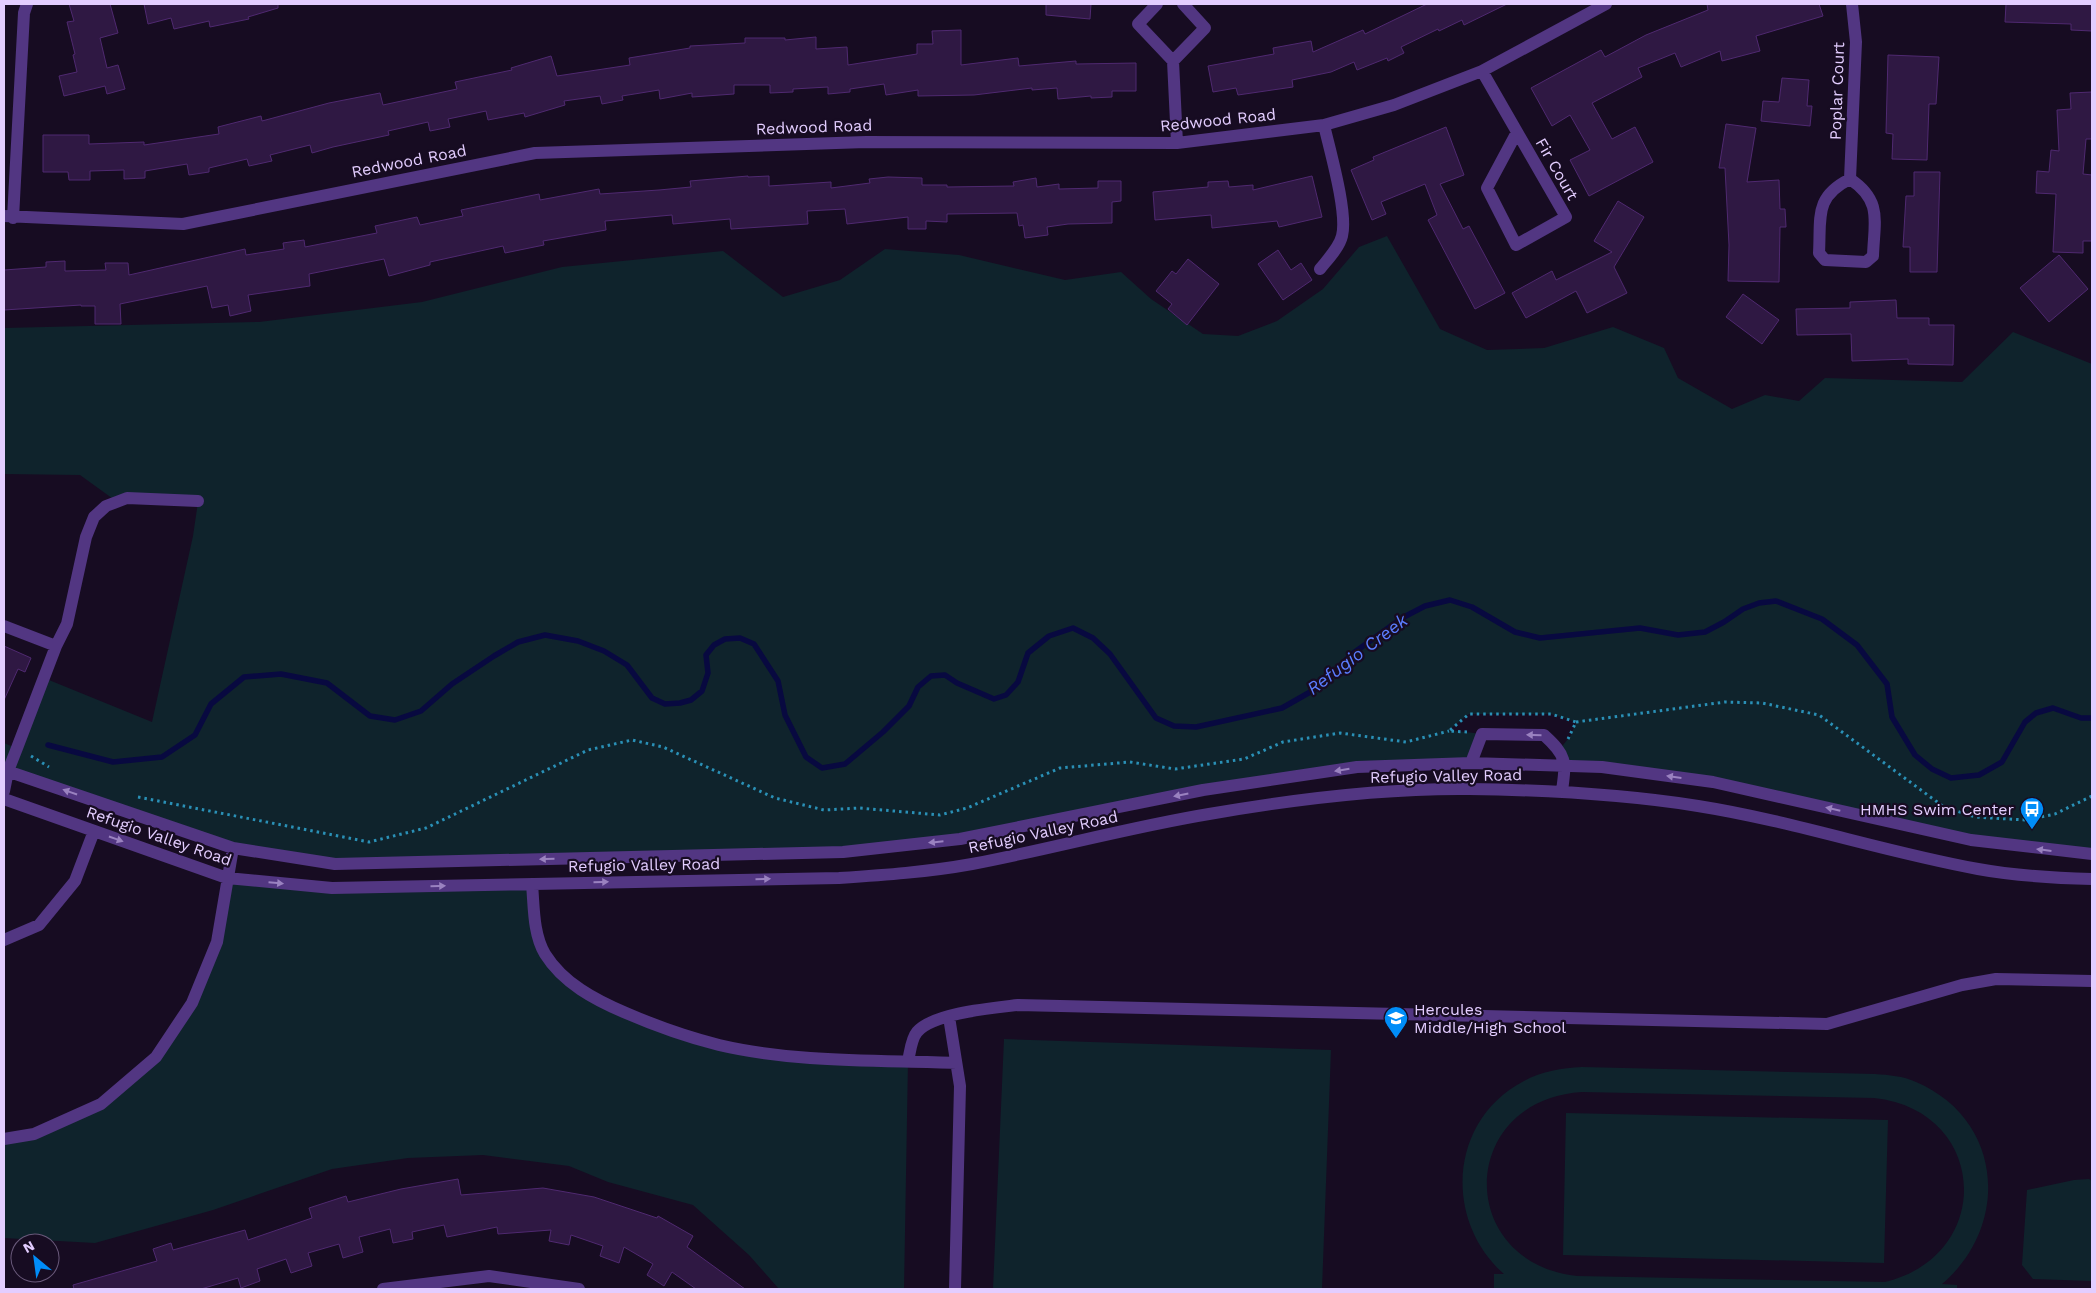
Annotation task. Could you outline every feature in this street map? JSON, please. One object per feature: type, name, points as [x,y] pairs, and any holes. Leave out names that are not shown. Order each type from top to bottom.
[{"type":"street","points":[[8,217],[24,13],[27,4]]},
{"type":"street","points":[[1157,4],[1138,24],[1173,61],[1177,143]]},
{"type":"street","points":[[1173,61],[1205,28],[1183,4]]},
{"type":"street","name":"Redwood Road","points":[[8,217],[183,224],[535,152],[866,142],[1177,143],[1324,125],[1394,105],[1482,72],[1606,4]]},
{"type":"street","name":"Poplar Court","points":[[1850,179],[1856,42],[1852,4]]},
{"type":"street","name":"Fir Court","points":[[1482,72],[1517,132],[1566,217],[1516,245],[1487,188],[1517,132]]},
{"type":"street","points":[[1320,269],[1335,250],[1342,237],[1344,218],[1324,125]]},
{"type":"street","points":[[1850,179],[1866,191],[1875,208],[1873,256],[1866,262],[1825,260],[1819,253],[1821,208],[1826,197],[1842,183],[1850,179]]},
{"type":"street","points":[[4,800],[6,771],[17,748],[56,646],[67,624],[86,537],[94,518],[100,511],[116,501],[126,498],[198,501]]},
{"type":"street","points":[[4,626],[56,646]]},
{"type":"street","points":[[1471,763],[1482,734],[1544,735],[1560,749],[1565,766],[1562,791]]},
{"type":"street","name":"Refugio Valley Road","points":[[6,771],[232,848],[335,864],[843,852],[960,840],[1203,790],[1356,767],[1471,763],[1602,767],[1713,782],[1972,840],[2092,854]]},
{"type":"street","name":"Refugio Valley Road","points":[[4,800],[227,878],[332,888],[839,878],[904,874],[970,864],[1207,814],[1285,802],[1365,793],[1455,789],[1562,791],[1699,806],[1979,869],[2036,877],[2092,879]]},
{"type":"street","points":[[4,940],[38,925],[75,881],[94,831]]},
{"type":"street","points":[[4,1139],[34,1134],[102,1104],[156,1057],[192,1002],[217,942],[232,848]]},
{"type":"street","points":[[532,884],[535,924],[544,952],[556,970],[574,985],[602,1003],[678,1033],[719,1045],[775,1055],[956,1063]]},
{"type":"street","points":[[908,1061],[915,1034],[931,1021],[975,1011],[1018,1005],[1827,1024],[1962,984],[1996,980],[2092,981]]},
{"type":"street","points":[[949,1017],[960,1086],[955,1289]]},
{"type":"street","points":[[384,1289],[488,1276],[579,1289]]},
{"type":"path","points":[[1576,722],[1725,702],[1762,703],[1819,714],[1944,807],[1974,817],[2026,820],[2055,814],[2092,796]]},
{"type":"path","points":[[132,795],[369,842],[426,828],[588,750],[632,740],[663,747],[774,798],[824,810],[859,808],[940,815],[967,808],[1060,768],[1130,762],[1175,769],[1244,759],[1283,742],[1340,733],[1406,742],[1449,731]]},
{"type":"path","points":[[17,748],[56,769]]},
{"type":"shaded area","points":[[1387,236],[1440,329],[1487,350],[1544,348],[1613,327],[1664,348],[1678,378],[1732,409],[1765,395],[1799,401],[1825,378],[1962,382],[2013,332],[2092,364],[2092,854],[2043,850],[1713,782],[1565,766],[1560,749],[1571,735],[1576,722],[1551,714],[1469,714],[1449,730],[1482,734],[1471,763],[1356,767],[960,839],[843,852],[335,864],[233,848],[4,770],[4,743],[16,748],[44,678],[152,722],[193,536],[198,502],[116,501],[80,475],[4,474],[4,328],[259,322],[422,302],[562,267],[723,251],[783,297],[840,280],[885,249],[959,255],[1065,280],[1121,272],[1151,299],[1203,334],[1238,336],[1277,321],[1323,289],[1359,247]]},
{"type":"shaded area","points":[[227,878],[332,888],[532,884],[544,952],[602,1003],[719,1045],[908,1061],[904,1289],[779,1289],[749,1255],[693,1205],[608,1182],[569,1166],[483,1155],[408,1158],[332,1169],[213,1210],[95,1243],[60,1241],[60,1233],[10,1233],[10,1238],[4,1238],[4,1139],[101,1104],[156,1057],[193,1003],[217,942]]},
{"type":"shaded area","points":[[1004,1039],[1331,1050],[1322,1289],[993,1289]]},
{"type":"shaded area","points":[[1575,1067],[1875,1074],[1891,1075],[1916,1082],[1945,1099],[1966,1121],[1981,1147],[1988,1175],[1987,1204],[1979,1233],[1964,1260],[1942,1284],[1957,1285],[1957,1289],[1494,1289],[1494,1274],[1504,1274],[1484,1252],[1471,1227],[1464,1199],[1463,1172],[1469,1145],[1481,1120],[1499,1098],[1524,1081],[1538,1075]],"holes":[[[1582,1092],[1874,1098],[1912,1108],[1939,1128],[1957,1154],[1964,1184],[1960,1215],[1946,1244],[1921,1267],[1885,1282],[1577,1276],[1537,1264],[1508,1242],[1492,1214],[1487,1182],[1493,1150],[1512,1122],[1541,1102]]]},
{"type":"shaded area","points":[[1566,1113],[1888,1120],[1884,1263],[1563,1255]]},
{"type":"shaded area","points":[[2089,1179],[2092,1181],[2092,1281],[2033,1279],[2022,1265],[2027,1190],[2074,1180]]},
{"type":"building","points":[[69,4],[110,4],[118,33],[100,38],[107,68],[118,65],[125,89],[107,94],[105,86],[64,96],[59,76],[77,72],[73,55],[75,54],[67,22],[74,21]]},
{"type":"building","points":[[144,4],[278,4],[278,8],[248,17],[249,19],[210,27],[209,21],[174,29],[171,18],[148,24]]},
{"type":"building","points":[[1046,4],[1091,4],[1090,19],[1046,15]]},
{"type":"building","points":[[1427,4],[1507,4],[1464,25],[1462,20],[1439,31],[1438,29],[1401,47],[1404,53],[1388,61],[1387,58],[1357,70],[1354,62],[1331,72],[1292,80],[1293,87],[1238,95],[1236,88],[1213,92],[1208,66],[1274,54],[1273,48],[1311,41],[1313,52],[1363,30],[1365,34]]},
{"type":"building","points":[[1707,4],[1819,4],[1823,16],[1756,36],[1760,51],[1722,61],[1720,51],[1681,67],[1675,53],[1638,68],[1642,77],[1592,103],[1612,139],[1635,127],[1653,162],[1589,196],[1570,160],[1590,150],[1570,115],[1552,126],[1531,88],[1601,50],[1605,57],[1646,35],[1708,10]]},
{"type":"building","points":[[2006,4],[2092,4],[2092,31],[2071,30],[2071,24],[2005,22]]},
{"type":"building","points":[[961,30],[961,65],[1018,58],[1019,66],[1076,61],[1076,64],[1136,63],[1136,91],[1112,91],[1112,97],[1091,98],[1091,96],[1058,99],[1057,88],[1032,90],[1032,88],[974,95],[918,96],[918,90],[886,95],[884,84],[850,89],[850,92],[828,94],[828,87],[793,89],[793,92],[770,93],[770,85],[734,85],[734,94],[692,97],[692,93],[660,99],[659,90],[622,96],[623,100],[602,104],[600,96],[564,101],[565,105],[525,117],[524,113],[488,120],[486,111],[448,119],[450,127],[430,131],[428,122],[388,131],[389,135],[312,153],[310,145],[270,155],[272,161],[249,166],[247,159],[209,168],[209,172],[189,175],[187,164],[145,171],[145,178],[124,179],[124,170],[90,171],[90,180],[69,180],[68,172],[43,172],[43,135],[89,135],[89,144],[144,142],[144,145],[219,134],[218,127],[261,116],[262,121],[329,103],[380,93],[383,105],[457,89],[455,82],[512,70],[511,68],[551,56],[557,76],[630,65],[629,58],[690,48],[690,46],[745,43],[745,38],[785,38],[785,40],[816,37],[816,49],[847,47],[848,65],[917,54],[917,44],[933,44],[932,31]]},
{"type":"building","points":[[1888,55],[1939,57],[1936,104],[1929,104],[1927,160],[1892,159],[1893,134],[1886,133]]},
{"type":"building","points":[[1782,78],[1809,80],[1807,106],[1812,106],[1810,126],[1761,121],[1763,101],[1779,102]]},
{"type":"building","points":[[2092,92],[2092,139],[2086,139],[2083,174],[2092,175],[2092,241],[2083,241],[2083,253],[2053,252],[2056,194],[2036,193],[2037,171],[2049,172],[2051,150],[2059,151],[2057,110],[2071,109],[2070,93]]},
{"type":"building","points":[[1726,124],[1756,128],[1747,182],[1779,180],[1780,209],[1785,209],[1786,227],[1780,227],[1779,282],[1728,281],[1729,245],[1725,168],[1719,168]]},
{"type":"building","points":[[1446,127],[1464,175],[1440,184],[1463,229],[1469,226],[1505,293],[1475,309],[1428,220],[1437,215],[1425,184],[1381,202],[1386,214],[1372,220],[1351,170],[1374,160],[1373,157]]},
{"type":"building","points":[[1914,172],[1940,172],[1937,272],[1910,272],[1910,247],[1903,247],[1906,196],[1914,196]]},
{"type":"building","points":[[769,176],[769,186],[831,182],[831,188],[870,183],[869,179],[888,177],[922,178],[922,185],[947,185],[947,187],[1014,186],[1013,182],[1036,178],[1037,187],[1059,184],[1059,189],[1098,188],[1098,181],[1121,181],[1121,201],[1112,202],[1112,223],[1068,224],[1047,227],[1048,235],[1025,238],[1023,225],[1019,226],[1017,213],[947,214],[947,222],[926,221],[926,229],[908,229],[908,217],[847,224],[845,209],[807,211],[808,224],[731,229],[730,219],[673,224],[672,215],[605,221],[606,230],[543,241],[544,245],[505,253],[503,246],[430,262],[430,265],[389,276],[384,259],[309,274],[310,286],[248,295],[251,311],[230,316],[228,305],[212,308],[207,286],[120,304],[121,324],[95,324],[95,306],[81,305],[4,310],[4,270],[46,267],[46,262],[65,261],[65,271],[106,270],[105,263],[128,263],[129,275],[245,249],[246,255],[284,249],[283,243],[304,240],[305,247],[377,233],[375,226],[417,217],[420,225],[463,216],[461,210],[539,194],[540,200],[599,189],[600,194],[659,190],[691,187],[690,181]]},
{"type":"building","points":[[1312,176],[1322,217],[1279,227],[1277,221],[1212,228],[1211,215],[1155,220],[1153,192],[1208,187],[1208,182],[1228,181],[1229,187],[1253,185],[1253,190]]},
{"type":"building","points":[[1618,201],[1644,217],[1614,267],[1627,293],[1587,313],[1576,291],[1526,318],[1512,293],[1552,271],[1556,280],[1612,252],[1594,241]]},
{"type":"building","points":[[1278,250],[1291,270],[1301,263],[1312,280],[1283,300],[1258,264]]},
{"type":"building","points":[[2059,255],[2088,289],[2049,322],[2020,288]]},
{"type":"building","points":[[1188,259],[1219,284],[1187,325],[1168,309],[1172,304],[1156,291],[1172,271],[1176,274]]},
{"type":"building","points":[[1743,294],[1779,320],[1762,344],[1726,317]]},
{"type":"building","points":[[1896,300],[1897,318],[1929,318],[1929,325],[1954,325],[1953,365],[1908,364],[1908,359],[1852,361],[1851,334],[1797,335],[1796,309],[1850,308],[1850,302]]},
{"type":"building","points":[[4,646],[31,658],[25,672],[18,669],[4,700]]},
{"type":"building","points":[[458,1179],[461,1195],[543,1188],[594,1197],[657,1218],[658,1216],[693,1236],[687,1247],[745,1289],[696,1289],[672,1272],[664,1286],[647,1275],[653,1264],[624,1247],[619,1263],[600,1256],[603,1246],[571,1235],[569,1245],[549,1241],[551,1230],[498,1234],[497,1227],[447,1237],[444,1225],[412,1232],[413,1239],[393,1243],[390,1229],[359,1237],[363,1252],[343,1258],[339,1244],[308,1253],[312,1266],[291,1273],[286,1259],[257,1269],[260,1281],[241,1288],[238,1278],[201,1289],[74,1289],[73,1285],[157,1261],[153,1249],[171,1243],[173,1250],[245,1230],[248,1240],[312,1218],[309,1208],[346,1196],[348,1202],[401,1189]]},
{"type":"waterway","name":"Refugio Creek","points":[[48,745],[113,762],[162,757],[195,735],[211,704],[244,677],[281,674],[327,683],[370,716],[395,720],[421,711],[452,684],[518,642],[545,635],[578,641],[604,651],[627,665],[652,698],[665,704],[680,703],[691,700],[702,691],[708,673],[706,655],[714,645],[725,639],[740,638],[754,644],[778,681],[785,715],[806,757],[822,768],[845,764],[883,732],[909,706],[918,687],[931,676],[945,675],[957,683],[994,699],[1006,695],[1018,682],[1028,653],[1049,636],[1073,628],[1093,638],[1110,654],[1156,718],[1174,726],[1196,727],[1282,708],[1319,687],[1352,654],[1402,618],[1425,606],[1450,600],[1472,607],[1515,632],[1540,638],[1640,628],[1678,635],[1705,632],[1743,609],[1759,603],[1776,601],[1822,619],[1857,645],[1887,684],[1892,717],[1915,755],[1932,769],[1951,778],[1979,775],[2002,762],[2025,722],[2036,713],[2053,708],[2081,718],[2092,718]]},
{"type":"place","name":"HMHS Swim Center","points":[[2032,830]]},
{"type":"place","name":"Hercules Middle/High School","points":[[1396,1039]]}]
